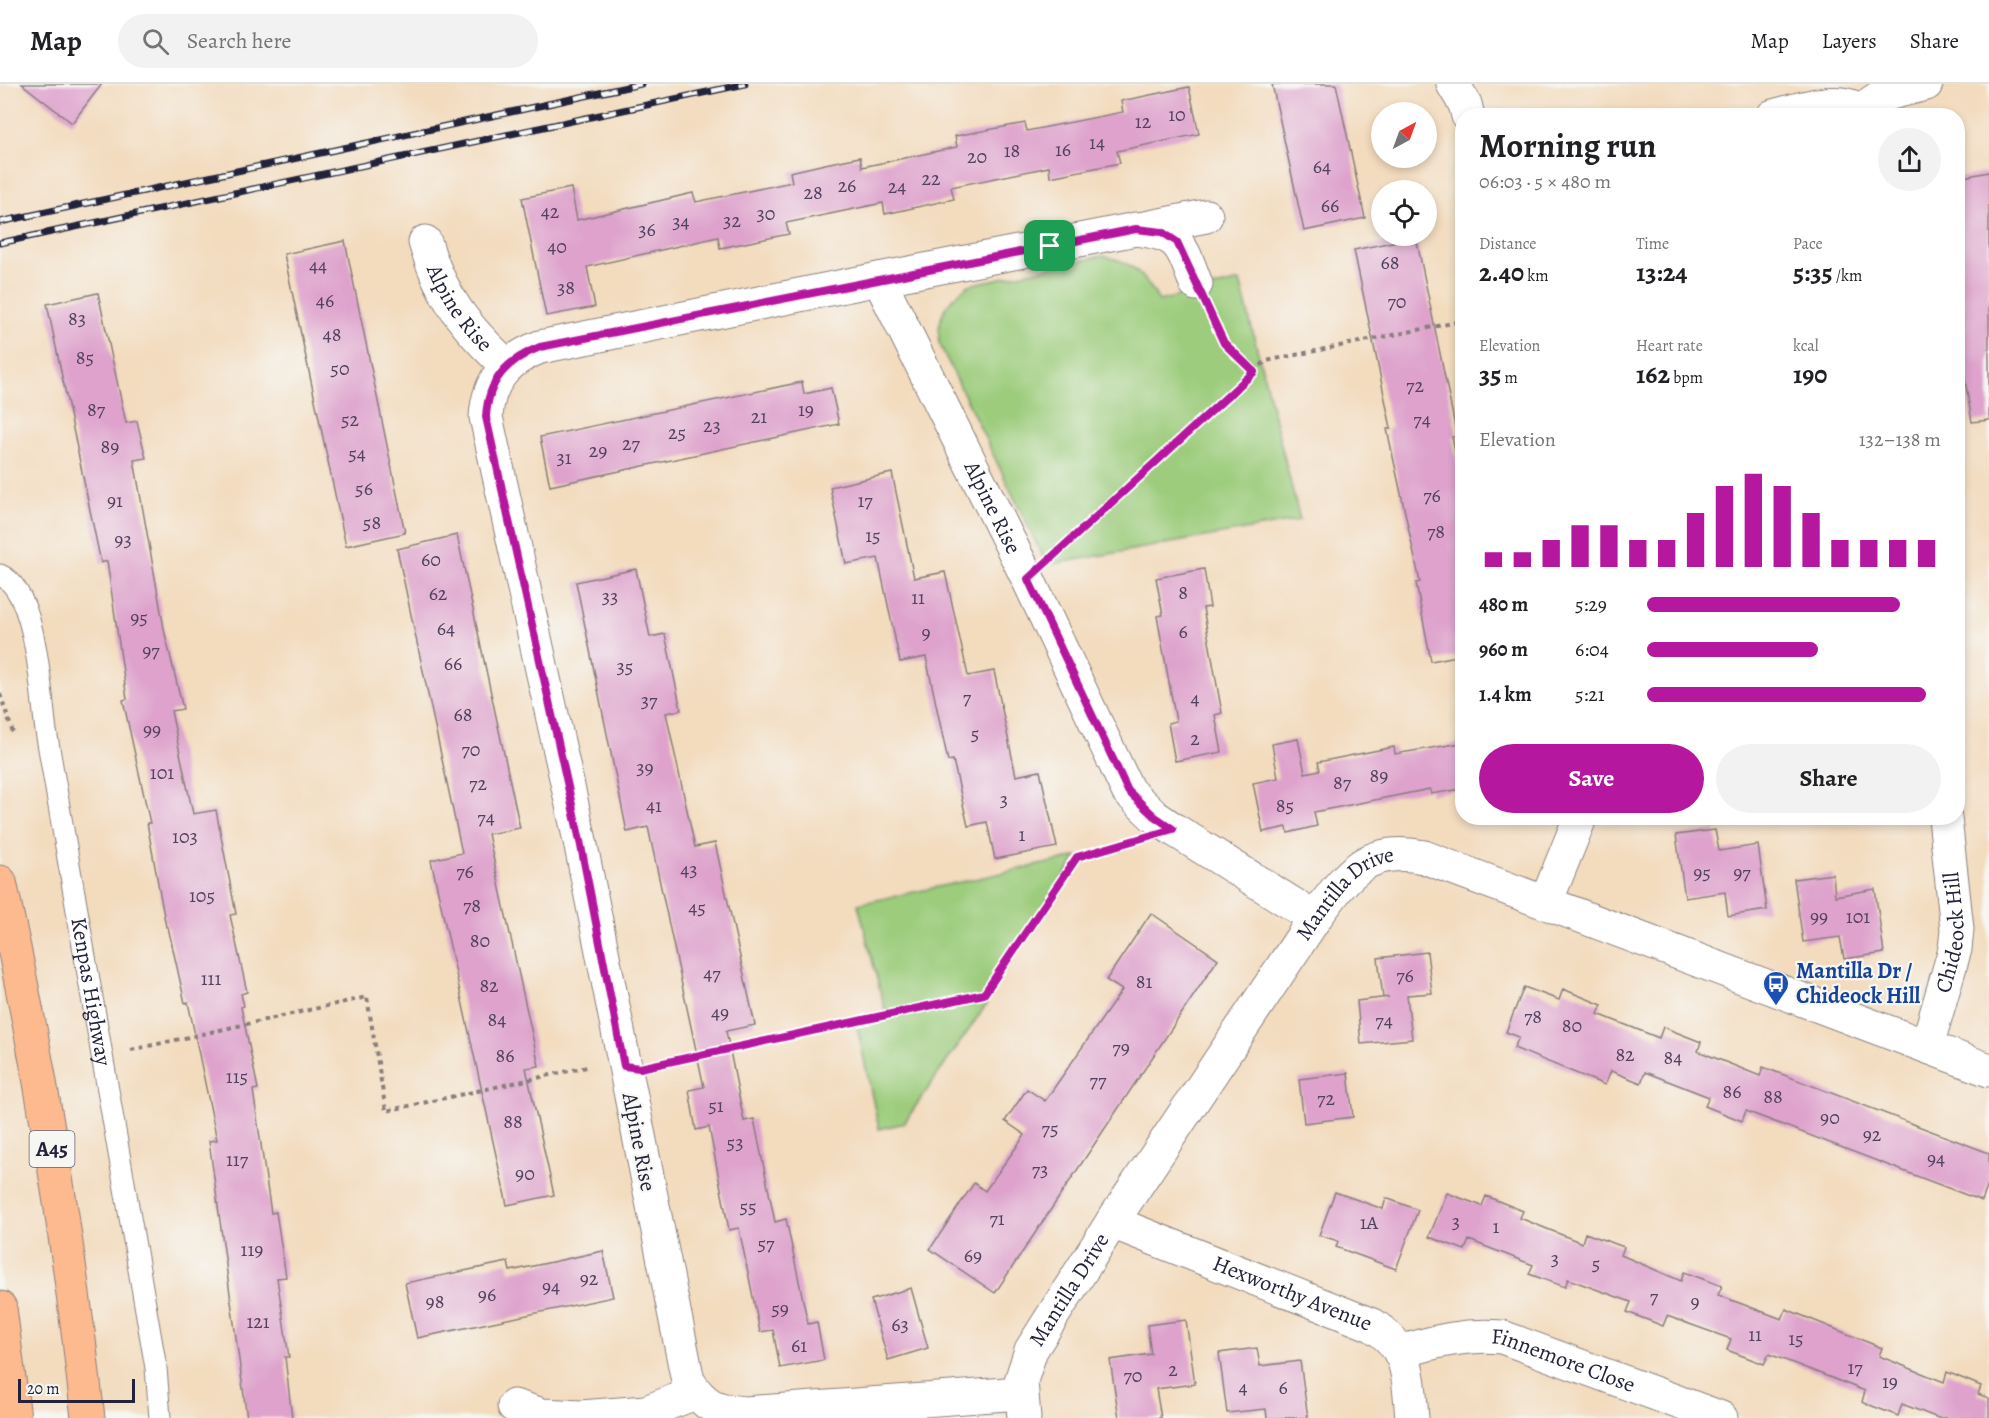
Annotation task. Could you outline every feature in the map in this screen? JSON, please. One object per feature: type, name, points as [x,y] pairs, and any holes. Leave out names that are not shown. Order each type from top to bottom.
[{"type":"highway","name":"A45","points":[[0,882],[28,1006],[61,1206],[77,1311],[88,1418]]},
{"type":"highway","points":[[0,1308],[14,1418]]},
{"type":"street","points":[[1453,84],[1464,108]]},
{"type":"street","points":[[1869,108],[1883,95],[1926,84]]},
{"type":"street","points":[[1812,108],[1832,104],[1847,104],[1854,108]]},
{"type":"street","name":"Alpine Rise","points":[[695,1393],[683,1365],[580,841],[486,417],[490,389],[506,365],[520,355],[540,347],[1206,216]]},
{"type":"street","name":"Alpine Rise","points":[[1136,229],[1162,232],[1177,242],[1196,284]]},
{"type":"street","name":"Alpine Rise","points":[[425,242],[434,272],[454,310],[475,336],[506,365]]},
{"type":"street","name":"Alpine Rise","points":[[879,279],[1028,579],[1128,791],[1154,816],[1173,829],[1316,918]]},
{"type":"street","points":[[1546,902],[1577,825]]},
{"type":"street","name":"Chideock Hill","points":[[1927,1046],[1955,949],[1957,929],[1946,825]]},
{"type":"street","name":"Mantilla Drive","points":[[1022,1405],[1023,1370],[1031,1350],[1112,1222],[1316,918],[1353,871],[1363,863],[1386,854],[1424,857],[1989,1070]]},
{"type":"street","name":"Hexworthy Avenue","points":[[1112,1222],[1372,1325],[1388,1335],[1401,1352],[1407,1372],[1412,1418]]},
{"type":"street","name":"Finnemore Close","points":[[1401,1352],[1446,1339],[1474,1335],[1502,1337],[1721,1418]]},
{"type":"street","points":[[514,1406],[542,1416],[580,1417],[646,1412],[695,1393],[720,1411],[745,1413],[1022,1405]]},
{"type":"lane","name":"Kenpas Highway","points":[[0,575],[6,578],[25,603],[32,625],[46,731],[104,1056],[156,1368],[160,1418]]},
{"type":"path","points":[[1196,284],[1224,343],[1254,372]]},
{"type":"path","points":[[1028,579],[1266,361],[1455,322]]},
{"type":"path","points":[[104,1056],[367,997],[386,1111],[606,1063],[640,1068],[984,994],[1077,857],[1173,829]]},
{"type":"green space","points":[[1102,256],[1130,265],[1143,277],[1159,301],[1240,281],[1300,520],[1053,564],[1043,557],[939,343],[940,324],[949,303],[969,285]]},
{"type":"green space","points":[[1077,857],[984,994],[986,1005],[904,1123],[879,1129],[856,1022],[886,1014],[858,904]]},
{"type":"building","points":[[22,84],[102,84],[72,123]]},
{"type":"building","points":[[1272,84],[1336,84],[1365,218],[1304,231]]},
{"type":"building","points":[[1189,87],[1199,134],[1117,151],[1120,163],[1050,177],[1049,167],[951,187],[954,199],[885,214],[883,203],[786,223],[789,234],[720,248],[718,237],[587,267],[595,307],[546,316],[522,198],[571,188],[577,220],[693,193],[696,202],[792,182],[790,172],[825,164],[860,157],[862,167],[957,147],[955,136],[1025,123],[1027,131],[1123,112],[1121,101]]},
{"type":"building","points":[[1989,172],[1989,420],[1972,422],[1965,380],[1965,177]]},
{"type":"building","points":[[345,241],[405,533],[346,546],[284,254]]},
{"type":"building","points":[[1373,246],[1418,246],[1455,426],[1455,436],[1452,437],[1455,451],[1455,656],[1431,661],[1416,583],[1420,582],[1387,429],[1391,428],[1354,250]]},
{"type":"building","points":[[98,293],[126,423],[137,421],[146,458],[134,460],[165,634],[183,709],[171,711],[193,814],[216,810],[236,914],[230,915],[247,992],[241,994],[244,1006],[241,1007],[258,1089],[253,1090],[271,1213],[276,1212],[286,1277],[277,1278],[289,1357],[285,1357],[292,1418],[247,1418],[209,1141],[217,1140],[188,1002],[185,1003],[168,927],[166,927],[147,823],[150,823],[123,700],[127,699],[107,561],[101,563],[47,304]]},
{"type":"building","points":[[802,382],[804,394],[831,388],[839,424],[550,486],[540,437]]},
{"type":"building","points":[[892,473],[914,578],[945,572],[968,676],[994,671],[1016,776],[1040,771],[1057,847],[995,859],[987,822],[968,826],[953,760],[948,761],[926,657],[900,662],[878,558],[846,564],[830,487]]},
{"type":"building","points":[[457,535],[520,828],[488,834],[539,1066],[526,1068],[554,1195],[507,1205],[431,860],[462,853],[397,549]]},
{"type":"building","points":[[636,569],[650,637],[665,634],[681,710],[666,713],[695,847],[715,843],[755,1025],[726,1031],[744,1121],[754,1119],[775,1222],[786,1219],[808,1324],[817,1322],[824,1360],[780,1368],[773,1330],[760,1332],[739,1228],[729,1230],[709,1127],[696,1130],[689,1090],[704,1087],[648,827],[627,832],[576,582]]},
{"type":"building","points":[[1204,569],[1210,607],[1203,608],[1222,713],[1215,715],[1222,752],[1175,761],[1168,723],[1176,721],[1157,616],[1163,615],[1156,578]]},
{"type":"building","points":[[1298,739],[1305,773],[1320,770],[1318,762],[1394,747],[1395,754],[1455,744],[1455,790],[1431,794],[1430,789],[1314,812],[1317,826],[1288,833],[1287,827],[1263,832],[1253,783],[1278,778],[1272,744]]},
{"type":"building","points":[[1715,830],[1719,851],[1758,845],[1767,910],[1728,916],[1725,892],[1685,898],[1676,835]]},
{"type":"building","points":[[1833,874],[1835,896],[1875,889],[1884,953],[1844,959],[1840,937],[1803,942],[1794,879]]},
{"type":"building","points":[[1151,913],[1218,959],[995,1293],[930,1249],[974,1183],[985,1191],[1025,1135],[1005,1121],[1027,1089],[1045,1101],[1122,990],[1106,980]]},
{"type":"building","points":[[1427,952],[1432,993],[1407,995],[1412,1039],[1361,1044],[1357,1001],[1383,998],[1378,958]]},
{"type":"building","points":[[1524,987],[1559,1000],[1563,989],[1602,1005],[1598,1014],[1659,1038],[1663,1027],[1701,1042],[1698,1051],[1760,1076],[1763,1067],[1989,1153],[1989,1182],[1982,1201],[1746,1111],[1742,1121],[1705,1106],[1709,1097],[1645,1072],[1641,1083],[1611,1071],[1605,1085],[1514,1048],[1519,1037],[1506,1032]]},
{"type":"building","points":[[1348,1073],[1353,1117],[1304,1123],[1299,1079]]},
{"type":"building","points":[[1335,1192],[1383,1209],[1386,1198],[1418,1210],[1396,1269],[1336,1247],[1338,1241],[1319,1235]]},
{"type":"building","points":[[1447,1193],[1482,1206],[1486,1196],[1523,1211],[1520,1218],[1582,1243],[1585,1233],[1624,1247],[1621,1255],[1681,1281],[1684,1272],[1722,1286],[1718,1295],[1782,1319],[1786,1309],[1882,1348],[1879,1356],[1944,1382],[1947,1372],[1981,1386],[1978,1394],[1989,1398],[1989,1418],[1938,1418],[1902,1404],[1898,1416],[1862,1402],[1865,1391],[1811,1370],[1769,1354],[1764,1364],[1727,1350],[1731,1339],[1667,1316],[1663,1326],[1627,1312],[1631,1302],[1568,1279],[1565,1287],[1529,1274],[1533,1265],[1469,1240],[1465,1250],[1429,1237]]},
{"type":"building","points":[[603,1251],[613,1297],[417,1338],[405,1283],[508,1262],[510,1271]]},
{"type":"building","points":[[911,1288],[928,1348],[888,1360],[871,1300]]},
{"type":"building","points":[[1186,1320],[1195,1384],[1156,1389],[1161,1418],[1119,1418],[1110,1360],[1151,1354],[1147,1325]]},
{"type":"building","points":[[1257,1348],[1260,1366],[1300,1361],[1308,1418],[1267,1418],[1266,1409],[1227,1413],[1219,1353]]},
{"type":"railway","points":[[0,222],[641,84]]},
{"type":"railway","points":[[0,243],[745,84]]},
{"type":"place","name":"Mantilla Dr / Chideock Hill","points":[[1776,1007]]},
{"type":"route","points":[[1136,229],[1162,232],[1177,242],[1224,343],[1254,372],[1028,579],[1128,791],[1154,816],[1173,829],[1077,857],[984,994],[640,1068],[624,1066],[580,841],[486,417],[490,389],[506,365],[520,355],[540,347],[1050,246],[1136,229]]}]
